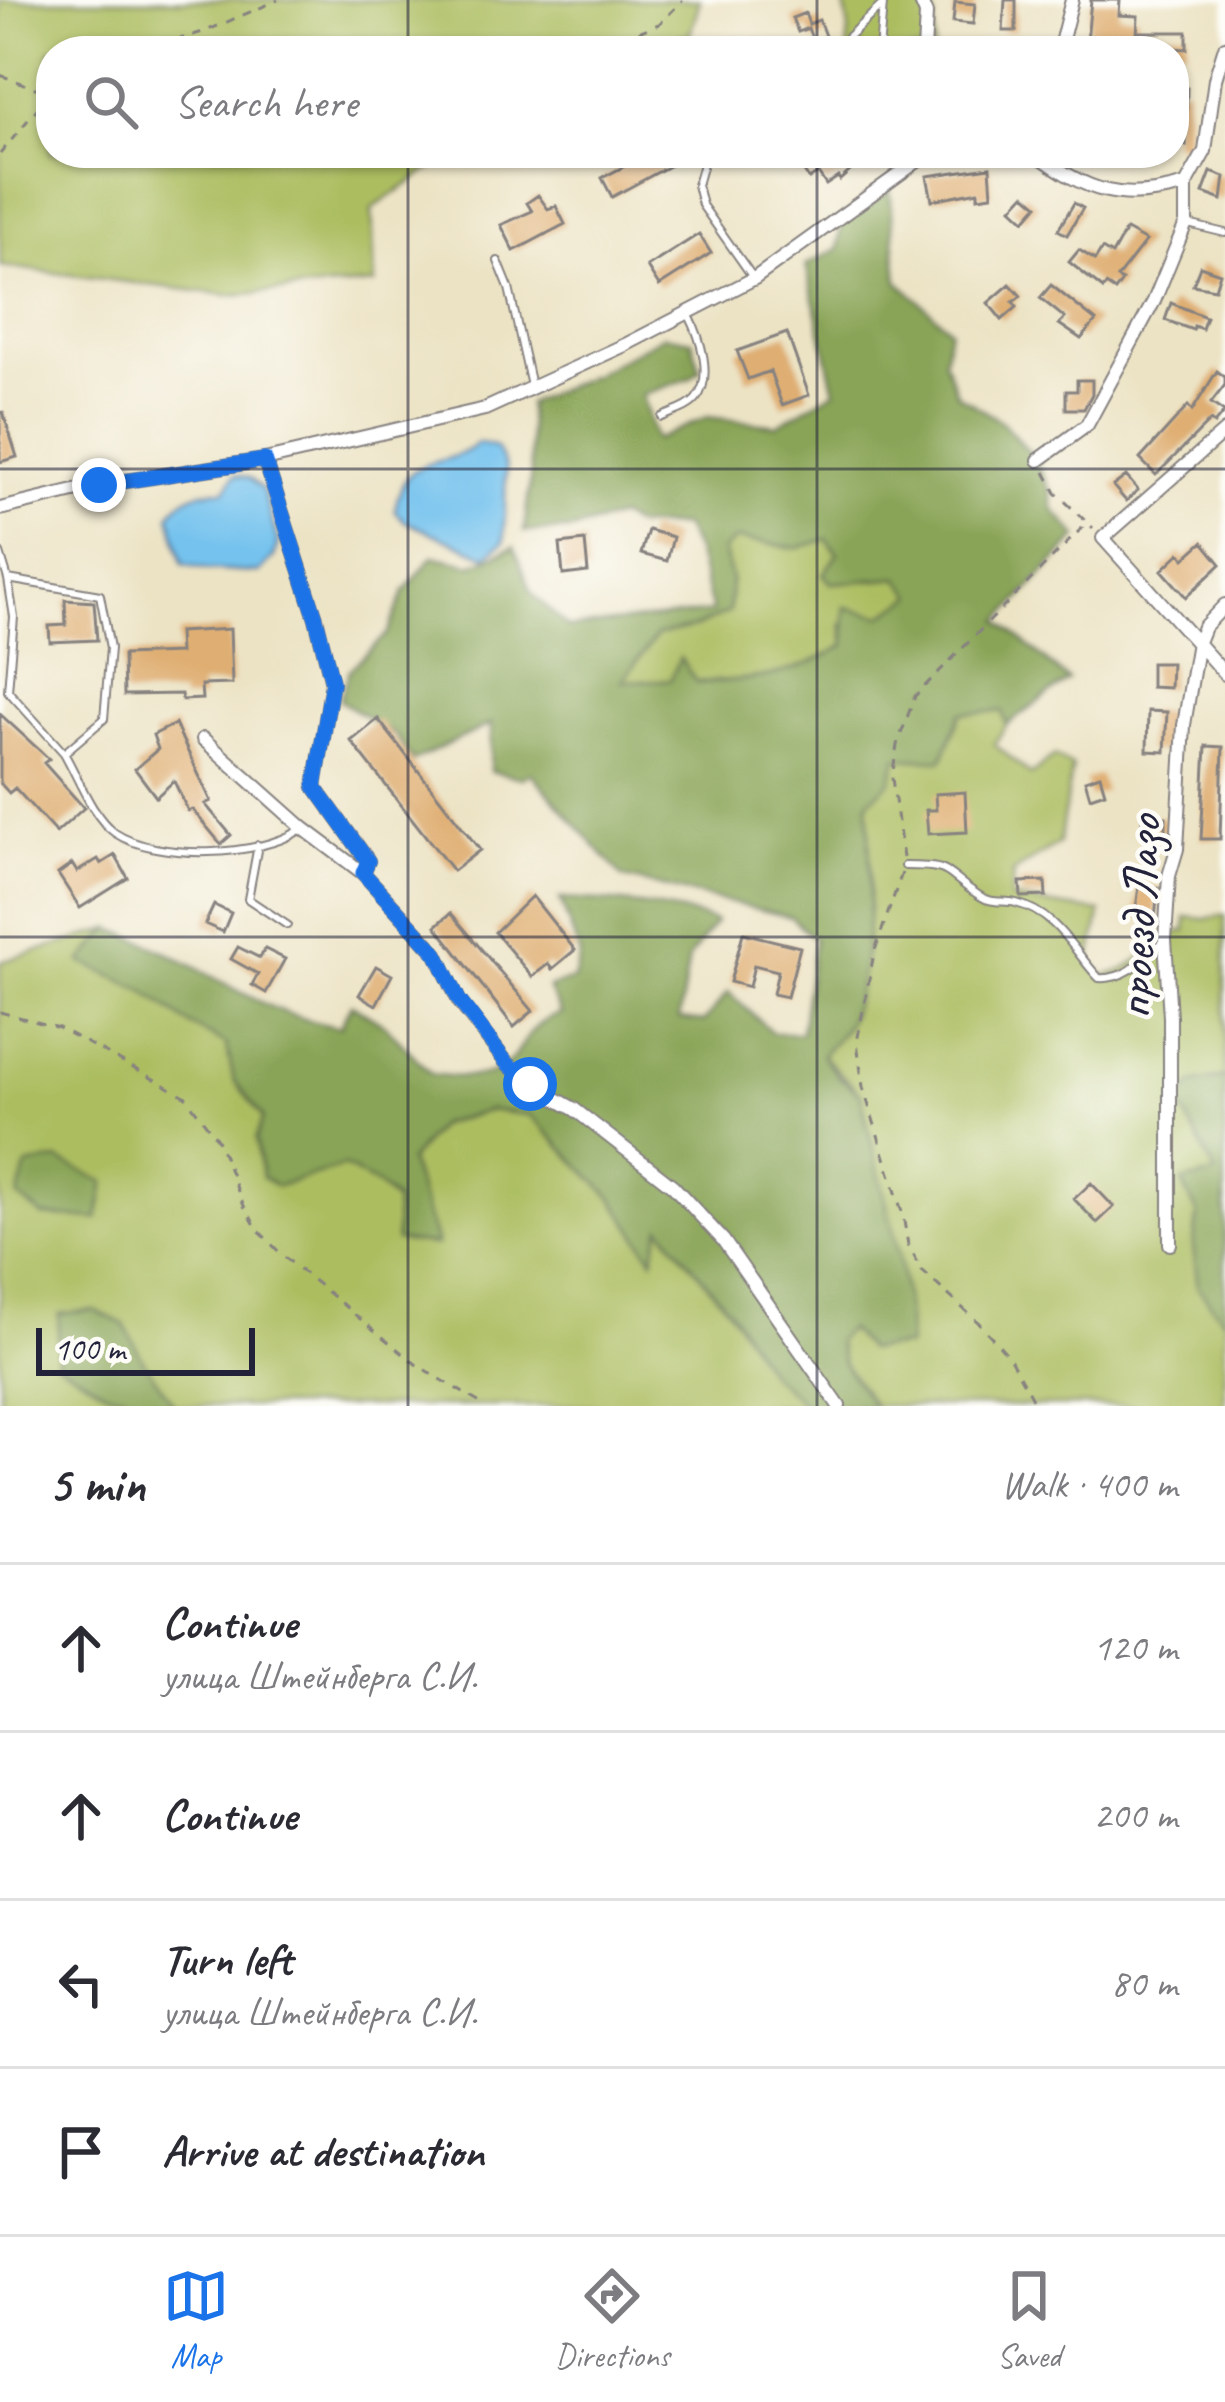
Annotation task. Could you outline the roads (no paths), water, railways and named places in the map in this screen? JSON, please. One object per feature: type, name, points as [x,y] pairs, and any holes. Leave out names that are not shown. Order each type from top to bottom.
[{"type":"street","points":[[920,0],[926,14],[925,36]]},
{"type":"street","points":[[1063,36],[1072,0]]},
{"type":"street","points":[[1039,460],[1087,425],[1154,301],[1186,223],[1186,185],[1205,151],[1215,79],[1225,47]]},
{"type":"street","points":[[0,509],[99,485],[265,460],[485,409],[754,278],[902,168]]},
{"type":"street","points":[[1060,168],[1100,192],[1142,193],[1186,185]]},
{"type":"street","points":[[1225,430],[1103,538],[1225,674]]},
{"type":"street","points":[[265,460],[332,682],[315,787],[368,861],[363,873]]},
{"type":"street","name":"проезд Лазо","points":[[1170,1244],[1170,1017],[1165,940],[1169,876],[1177,849],[1184,725],[1198,642],[1204,627],[1225,605]]},
{"type":"street","points":[[203,739],[303,828],[363,873],[437,954],[459,1000],[506,1062],[530,1084],[574,1108],[673,1186],[723,1240],[839,1406]]},
{"type":"lane","points":[[852,36],[884,1]]},
{"type":"lane","points":[[880,36],[884,1]]},
{"type":"lane","points":[[702,168],[697,185],[702,205],[754,278]]},
{"type":"lane","points":[[1186,223],[1225,233]]},
{"type":"lane","points":[[498,261],[532,389]]},
{"type":"lane","points":[[662,417],[694,403],[705,384],[700,338],[688,311]]},
{"type":"lane","points":[[0,554],[14,617],[8,691],[64,753],[98,815],[114,832],[145,846],[241,850],[303,828]]},
{"type":"lane","points":[[8,579],[100,595],[110,649],[104,719],[64,753]]},
{"type":"lane","points":[[258,845],[248,899],[287,925]]},
{"type":"lane","points":[[904,866],[933,865],[955,874],[992,902],[1016,903],[1041,915],[1068,936],[1099,978],[1115,979],[1144,961],[1165,940]]},
{"type":"water","points":[[478,443],[496,448],[506,467],[504,542],[486,556],[406,522],[395,511],[400,491],[416,470]]},
{"type":"water","points":[[235,475],[249,478],[263,490],[278,542],[274,557],[259,573],[183,564],[170,515],[193,495],[225,490]]}]
